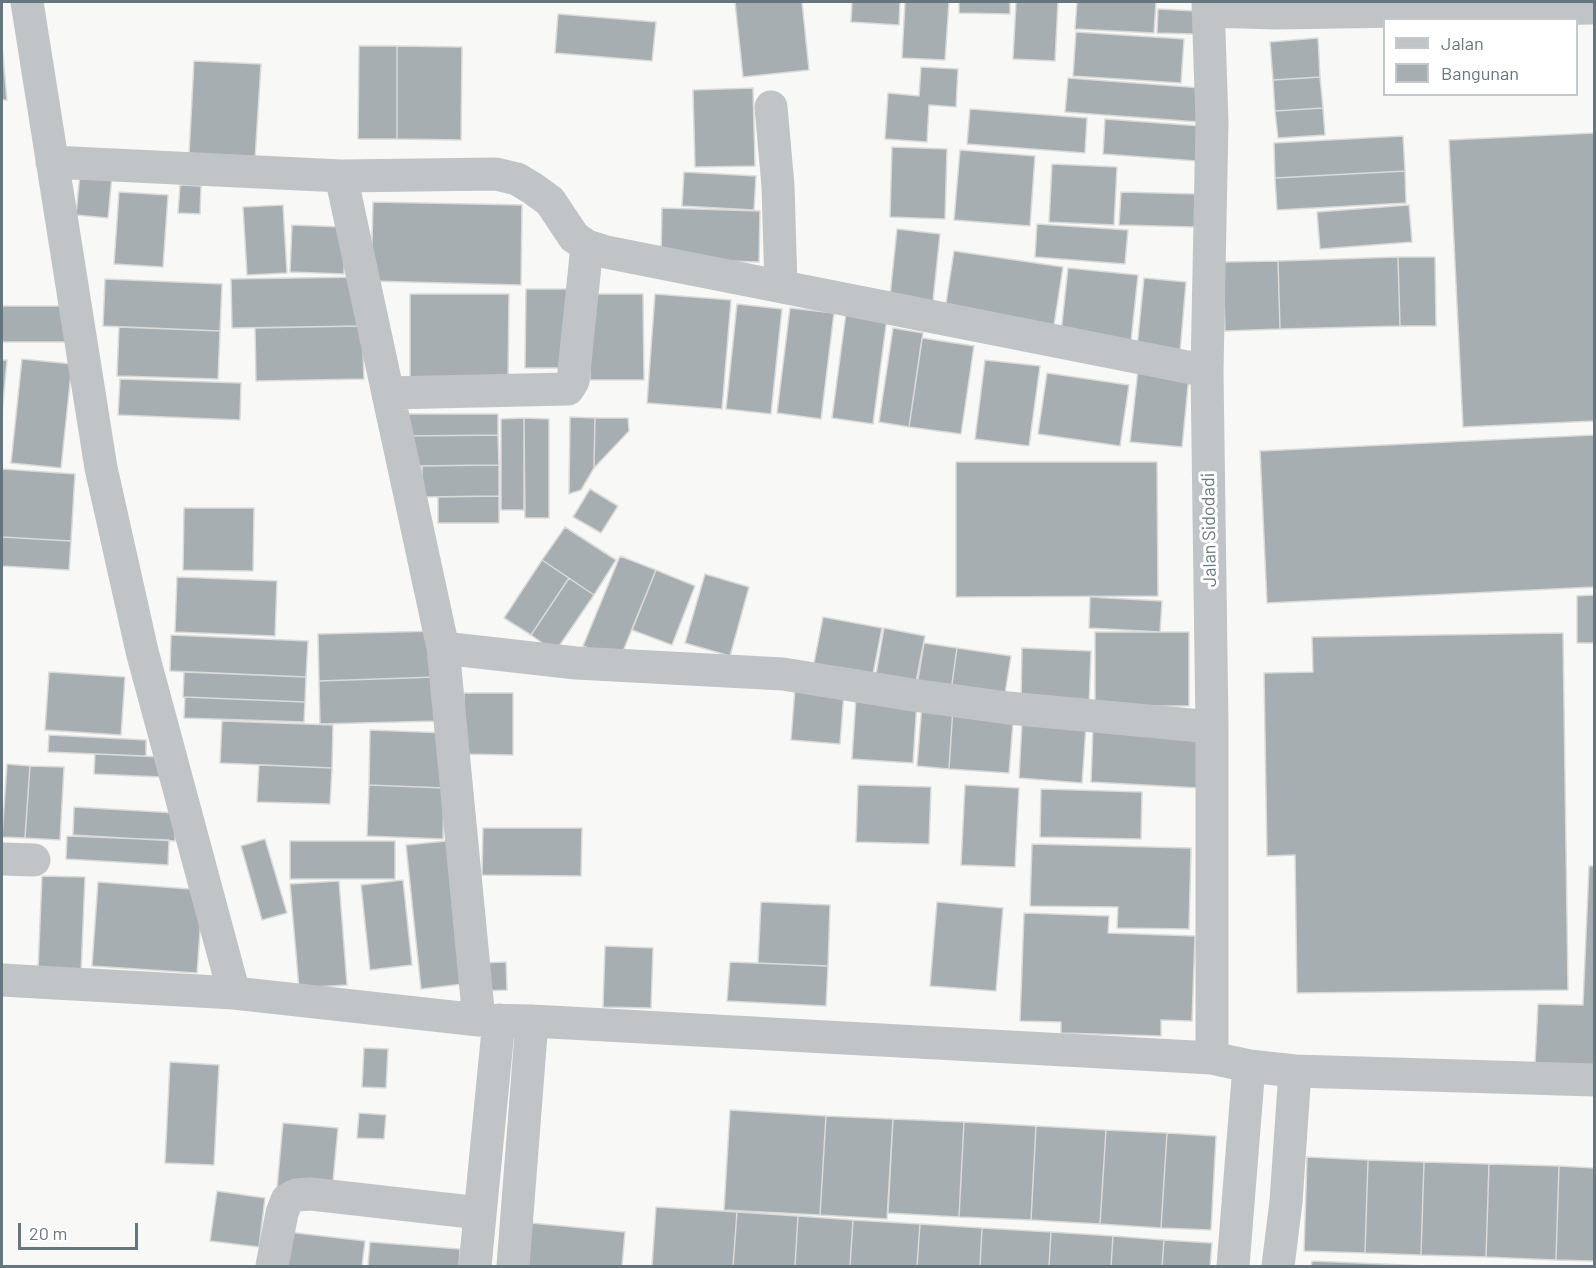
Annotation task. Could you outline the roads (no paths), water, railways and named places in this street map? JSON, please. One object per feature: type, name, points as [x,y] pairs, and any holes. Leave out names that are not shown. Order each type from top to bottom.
[{"type":"street","points":[[27,2],[101,468],[142,651],[234,993]]},
{"type":"street","points":[[1208,6],[1276,13],[1594,8]]},
{"type":"street","name":"Jalan Sidodadi","points":[[1208,6],[1212,122],[1207,371],[1212,727],[1212,1058]]},
{"type":"street","points":[[771,107],[778,186],[781,286]]},
{"type":"street","points":[[52,162],[341,176],[496,174],[517,179],[550,201],[574,237],[587,246],[606,252],[1207,371]]},
{"type":"street","points":[[341,176],[443,648],[489,1020],[480,1213],[475,1266]]},
{"type":"street","points":[[388,393],[568,389],[573,381],[587,246]]},
{"type":"street","points":[[443,648],[576,663],[783,674],[1008,708],[1212,727]]},
{"type":"street","points":[[2,859],[34,860]]},
{"type":"street","points":[[2,980],[234,993],[489,1020],[1212,1058],[1249,1066],[1295,1071],[1594,1080]]},
{"type":"street","points":[[513,1266],[532,1021]]},
{"type":"street","points":[[1233,1266],[1249,1066]]},
{"type":"street","points":[[1278,1266],[1286,1202],[1295,1071]]},
{"type":"street","points":[[272,1266],[282,1213],[287,1200],[296,1196],[311,1194],[480,1213]]},
{"type":"street","points":[[1239,1203],[1286,1202]]}]
